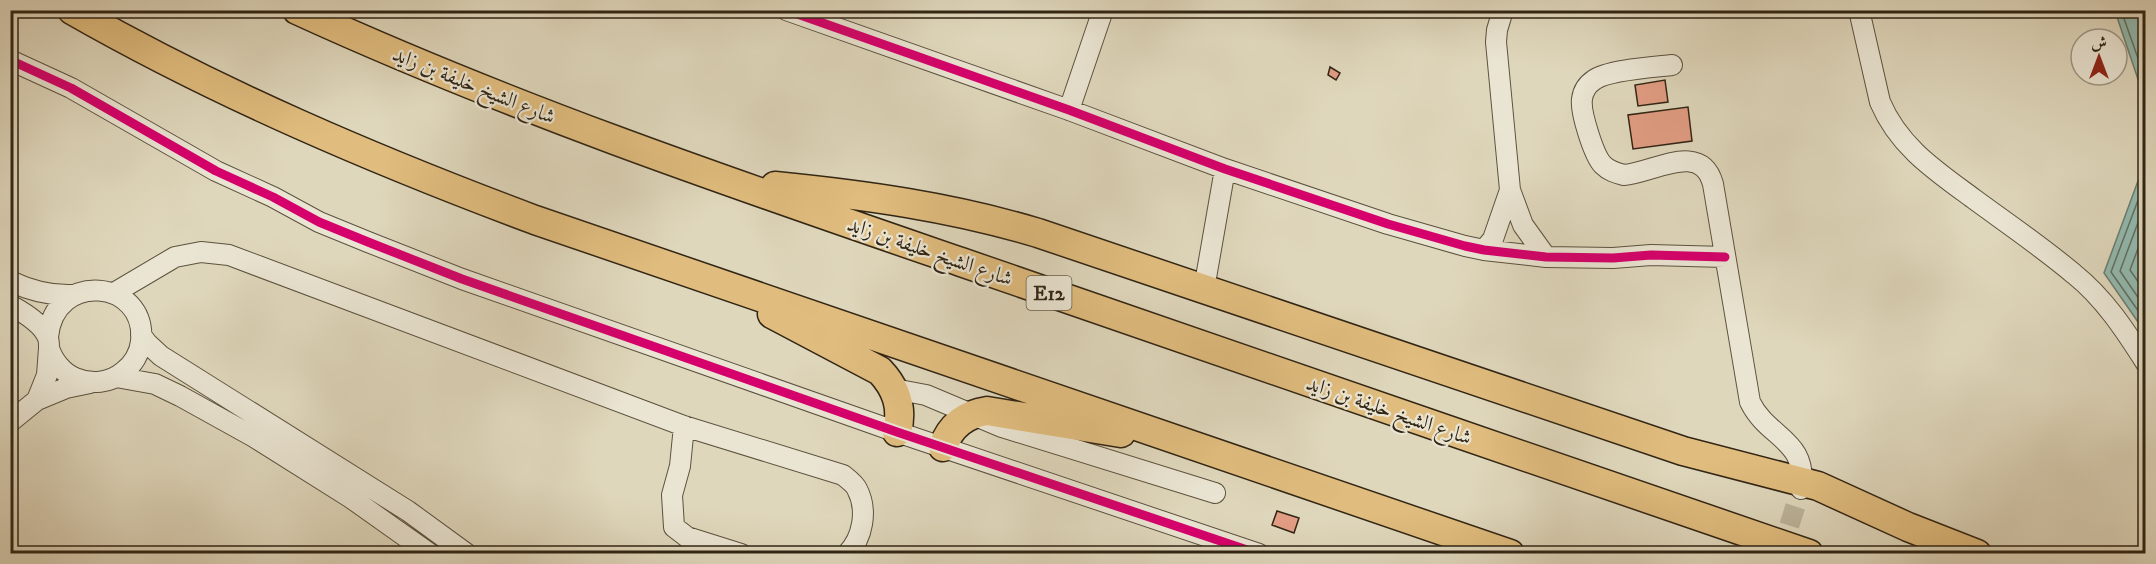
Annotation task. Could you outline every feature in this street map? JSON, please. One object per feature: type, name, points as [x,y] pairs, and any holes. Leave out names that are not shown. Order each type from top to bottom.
[{"type":"highway","points":[[72,10],[240,96],[393,165],[535,220],[1510,554]]},
{"type":"highway","name":"شارع الشيخ خليفة بن زايد","points":[[297,10],[529,109],[1130,321],[1809,554]]},
{"type":"highway","points":[[733,182],[863,195],[968,214],[1038,233],[1683,451],[1836,494],[1908,528],[1977,554]]},
{"type":"highway","points":[[730,286],[805,333],[870,365],[888,379],[894,389],[900,409],[897,432]]},
{"type":"highway","points":[[943,447],[954,427],[972,414],[995,411],[1092,430],[1175,438]]},
{"type":"street","points":[[786,10],[810,15],[1225,169],[1388,225],[1484,250],[1546,257],[1613,258],[1651,255],[1725,257]]},
{"type":"street","points":[[1069,110],[1103,10]]},
{"type":"street","points":[[1503,10],[1496,42],[1510,190],[1523,225],[1546,257]]},
{"type":"street","points":[[1859,10],[1880,102],[1889,122],[1902,140],[1935,171],[2075,275],[2120,322],[2145,363]]},
{"type":"street","points":[[10,60],[71,88],[216,171],[320,222],[462,279],[897,432],[1259,554]]},
{"type":"street","points":[[1672,64],[1603,75],[1597,78],[1584,93],[1583,113],[1599,160],[1609,170],[1624,175],[1632,174],[1687,160],[1694,161],[1705,168],[1713,184],[1750,402],[1759,418],[1789,443],[1795,452],[1802,471],[1802,485]]},
{"type":"street","points":[[1204,289],[1225,169]]},
{"type":"street","points":[[1484,250],[1493,239],[1510,190]]},
{"type":"street","points":[[114,294],[175,257],[201,252],[229,255],[684,426],[843,475],[857,487],[862,514],[860,533],[847,554]]},
{"type":"street","points":[[136,315],[150,272]]},
{"type":"street","points":[[10,281],[48,294],[73,295],[93,290],[114,294],[130,306],[136,315],[141,334],[161,356],[399,505],[467,554]]},
{"type":"street","points":[[37,400],[47,375],[52,317],[64,301],[73,295]]},
{"type":"street","points":[[10,305],[31,320],[49,343],[59,366],[76,378],[96,382]]},
{"type":"street","points":[[10,422],[37,400],[66,388],[116,377],[125,371],[137,355],[141,334]]},
{"type":"street","points":[[116,377],[155,384],[254,437],[351,498],[430,554]]},
{"type":"street","points":[[894,389],[926,395],[1002,428],[1215,493]]},
{"type":"street","points":[[684,426],[680,466],[672,495],[674,528],[698,548],[741,554]]},
{"type":"water","points":[[2115,11],[2145,11],[2145,100],[2129,53],[2129,27],[2120,27]]},
{"type":"water","points":[[2145,162],[2145,332],[2104,273]]},
{"type":"building","points":[[1330,67],[1340,73],[1336,80],[1328,75]]},
{"type":"building","points":[[1665,80],[1668,102],[1638,106],[1635,85]]},
{"type":"building","points":[[1688,107],[1692,141],[1633,149],[1628,115]]},
{"type":"building","points":[[1277,511],[1299,518],[1294,533],[1272,525]]},
{"type":"tunnel","points":[[1780,554],[1801,489]]},
{"type":"cycle path","points":[[786,10],[1069,110],[1225,169],[1388,224],[1465,246],[1546,257],[1613,258],[1651,255],[1725,257]]},
{"type":"cycle path","points":[[10,60],[71,88],[216,171],[273,197],[319,222],[368,242],[462,279],[897,432],[1259,554]]}]
